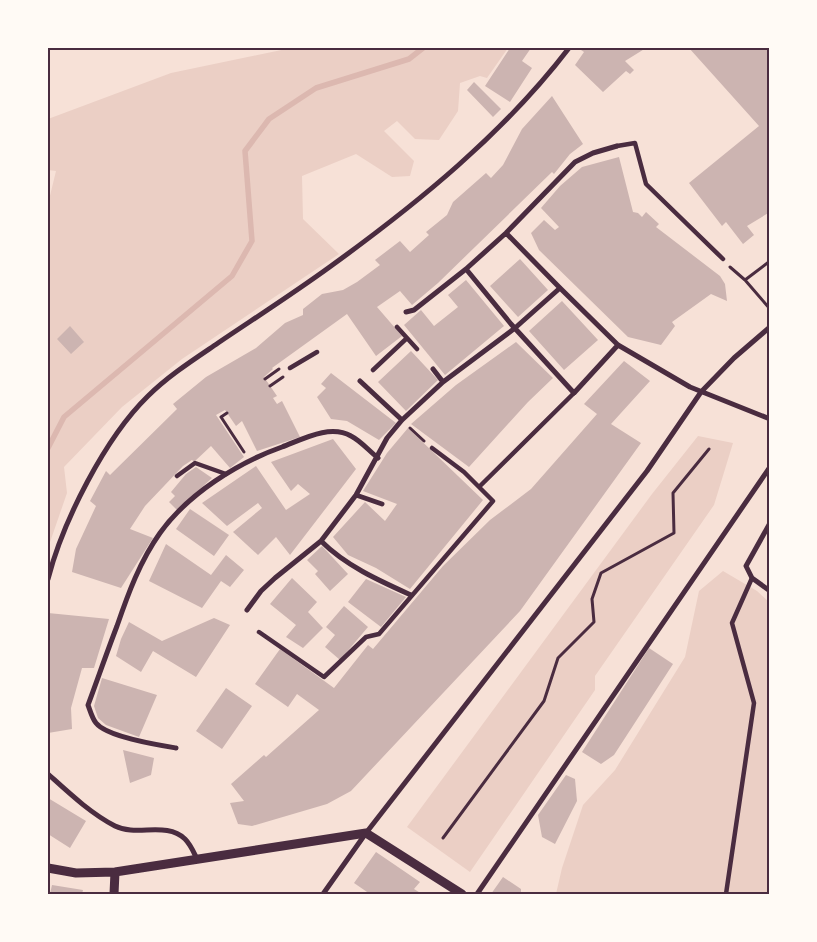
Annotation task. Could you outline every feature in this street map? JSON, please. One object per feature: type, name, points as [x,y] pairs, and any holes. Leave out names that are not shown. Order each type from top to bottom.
[{"type":"street","points":[[48,579],[62,536],[90,476],[124,423],[147,396],[188,364],[330,267],[431,189],[497,128],[533,91],[569,48]]},
{"type":"street","points":[[406,312],[414,310],[466,269],[506,233],[575,162],[593,153],[635,143],[646,184],[723,260]]},
{"type":"street","points":[[506,233],[618,345],[662,372],[700,392],[770,419]]},
{"type":"street","points":[[466,269],[515,328],[574,393]]},
{"type":"street","points":[[247,610],[261,591],[321,541],[356,495],[378,458],[387,438],[402,420],[443,382],[515,328],[560,288]]},
{"type":"street","points":[[397,327],[417,349]]},
{"type":"street","points":[[323,894],[366,833],[647,471],[700,392],[734,358],[770,327]]},
{"type":"street","points":[[372,370],[407,338]]},
{"type":"street","points":[[480,487],[574,393],[618,345]]},
{"type":"street","points":[[290,368],[317,352]]},
{"type":"street","points":[[433,369],[443,382]]},
{"type":"street","points":[[360,381],[402,420]]},
{"type":"street","points":[[176,748],[138,741],[105,730],[96,722],[88,705],[128,596],[152,545],[168,523],[185,505],[226,474],[250,460],[318,434],[336,432],[354,437],[378,458]]},
{"type":"street","points":[[259,632],[324,677],[366,637],[379,634],[493,501],[464,472],[432,448]]},
{"type":"street","points":[[177,476],[195,463],[226,474]]},
{"type":"street","points":[[477,894],[770,467]]},
{"type":"street","points":[[356,495],[382,504]]},
{"type":"street","points":[[770,523],[746,566],[752,578],[770,591]]},
{"type":"street","points":[[321,541],[339,556],[367,573],[411,595]]},
{"type":"street","points":[[726,894],[754,703],[732,623],[752,578]]},
{"type":"street","points":[[48,774],[88,808],[115,826],[130,830],[164,830],[180,835],[189,843],[197,859]]},
{"type":"street","points":[[48,868],[76,873],[115,872],[366,833],[462,894]]},
{"type":"street","points":[[114,894],[115,872]]},
{"type":"path","points":[[745,280],[770,261]]},
{"type":"path","points":[[734,271],[745,280],[770,309]]},
{"type":"path","points":[[227,413],[221,417],[250,460]]},
{"type":"path","points":[[402,420],[432,448]]},
{"type":"path","points":[[443,838],[544,701],[558,658],[594,622],[592,598],[601,573],[674,534],[673,493],[709,449]]},
{"type":"shaded area","points":[[291,48],[508,48],[487,78],[480,76],[460,83],[458,111],[439,140],[415,139],[397,121],[384,131],[414,161],[410,176],[392,177],[356,154],[302,176],[303,219],[339,254],[182,359],[122,407],[64,467],[67,493],[48,548],[48,204],[56,171],[48,170],[48,119],[171,73]]},
{"type":"shaded area","points":[[698,436],[733,443],[714,505],[595,676],[595,690],[470,872],[407,827],[652,494]]},
{"type":"shaded area","points":[[723,571],[757,591],[769,602],[769,894],[556,894],[562,868],[583,805],[615,770],[685,657],[699,591]]},
{"type":"building","points":[[510,48],[531,48],[522,61],[532,68],[510,102],[485,86]]},
{"type":"building","points":[[584,48],[646,48],[625,61],[634,70],[630,74],[626,71],[603,92],[575,65],[584,52],[581,50]]},
{"type":"building","points":[[689,48],[770,48],[770,212],[747,226],[754,235],[743,244],[726,222],[722,226],[689,183],[759,126]]},
{"type":"building","points":[[474,82],[501,109],[493,117],[467,90]]},
{"type":"building","points":[[552,96],[583,144],[570,154],[554,174],[552,172],[438,283],[412,305],[400,291],[377,307],[402,336],[376,356],[347,314],[272,368],[264,377],[277,396],[273,398],[277,404],[282,401],[300,437],[257,451],[242,421],[236,426],[225,410],[216,415],[244,457],[230,468],[211,446],[194,462],[192,460],[183,466],[145,506],[130,529],[153,538],[121,588],[72,572],[76,549],[96,506],[90,501],[106,471],[110,475],[177,409],[173,404],[206,377],[256,348],[285,323],[303,315],[303,309],[322,294],[343,290],[357,282],[380,265],[375,260],[400,241],[410,252],[429,235],[426,232],[447,215],[453,202],[486,173],[491,178],[503,165],[522,129]]},
{"type":"building","points":[[619,157],[633,212],[638,213],[642,217],[646,212],[659,224],[656,227],[720,276],[725,284],[727,301],[711,294],[672,322],[675,326],[661,345],[628,337],[539,250],[531,233],[544,220],[555,230],[559,227],[541,208],[560,186],[582,167]]},
{"type":"building","points":[[520,259],[548,290],[518,317],[490,286]]},
{"type":"building","points":[[466,280],[504,326],[445,375],[404,325],[421,310],[434,326],[458,307],[448,295]]},
{"type":"building","points":[[562,301],[598,340],[564,370],[529,331]]},
{"type":"building","points":[[70,326],[84,342],[71,354],[57,339]]},
{"type":"building","points":[[516,342],[553,378],[528,402],[469,467],[411,424],[456,385]]},
{"type":"building","points":[[411,351],[438,380],[406,411],[378,382]]},
{"type":"building","points":[[624,361],[650,381],[611,424],[641,443],[520,611],[351,791],[327,804],[252,826],[238,824],[230,803],[244,801],[231,784],[264,755],[266,757],[319,710],[297,694],[288,707],[255,684],[280,649],[334,688],[368,645],[373,649],[443,566],[490,520],[531,489],[597,414],[584,404]]},
{"type":"building","points":[[331,373],[396,423],[379,440],[347,421],[331,419],[317,397],[326,388],[321,384]]},
{"type":"building","points":[[408,428],[483,500],[410,589],[376,568],[348,555],[333,537],[365,502],[385,521],[397,504],[363,491],[387,453]]},
{"type":"building","points":[[333,439],[356,469],[290,555],[276,537],[258,555],[233,532],[262,508],[258,503],[227,526],[202,503],[256,466],[286,510],[310,494],[298,484],[291,491],[271,462]]},
{"type":"building","points":[[196,467],[212,478],[177,510],[169,502],[175,496],[171,492],[186,474]]},
{"type":"building","points":[[190,509],[229,535],[214,556],[176,529]]},
{"type":"building","points":[[166,544],[211,575],[226,555],[244,570],[230,587],[221,581],[202,608],[149,581]]},
{"type":"building","points":[[322,546],[348,574],[330,591],[315,574],[318,571],[307,560]]},
{"type":"building","points":[[292,578],[317,602],[308,612],[323,628],[303,648],[286,637],[296,625],[270,604]]},
{"type":"building","points":[[366,579],[406,597],[381,627],[348,602]]},
{"type":"building","points":[[344,606],[368,627],[340,660],[325,647],[335,635],[326,627]]},
{"type":"building","points":[[48,613],[109,619],[94,668],[82,668],[71,708],[72,729],[48,733]]},
{"type":"building","points":[[214,618],[230,625],[196,677],[153,651],[141,672],[116,656],[129,622],[162,641]]},
{"type":"building","points":[[649,648],[673,664],[614,755],[601,764],[582,752]]},
{"type":"building","points":[[102,678],[157,695],[139,737],[106,725],[98,718],[94,706]]},
{"type":"building","points":[[226,688],[252,706],[222,749],[196,731]]},
{"type":"building","points":[[123,750],[154,758],[151,775],[130,783]]},
{"type":"building","points":[[566,775],[575,779],[577,801],[555,844],[542,837],[538,815]]},
{"type":"building","points":[[48,798],[86,821],[70,848],[48,834]]},
{"type":"building","points":[[376,852],[420,882],[414,889],[422,894],[370,894],[354,883]]},
{"type":"building","points":[[503,877],[521,889],[521,894],[491,894]]},
{"type":"building","points":[[52,885],[83,890],[82,894],[50,894]]},
{"type":"waterway","points":[[48,448],[64,417],[232,276],[252,241],[245,151],[269,119],[316,88],[409,59],[423,48]]}]
